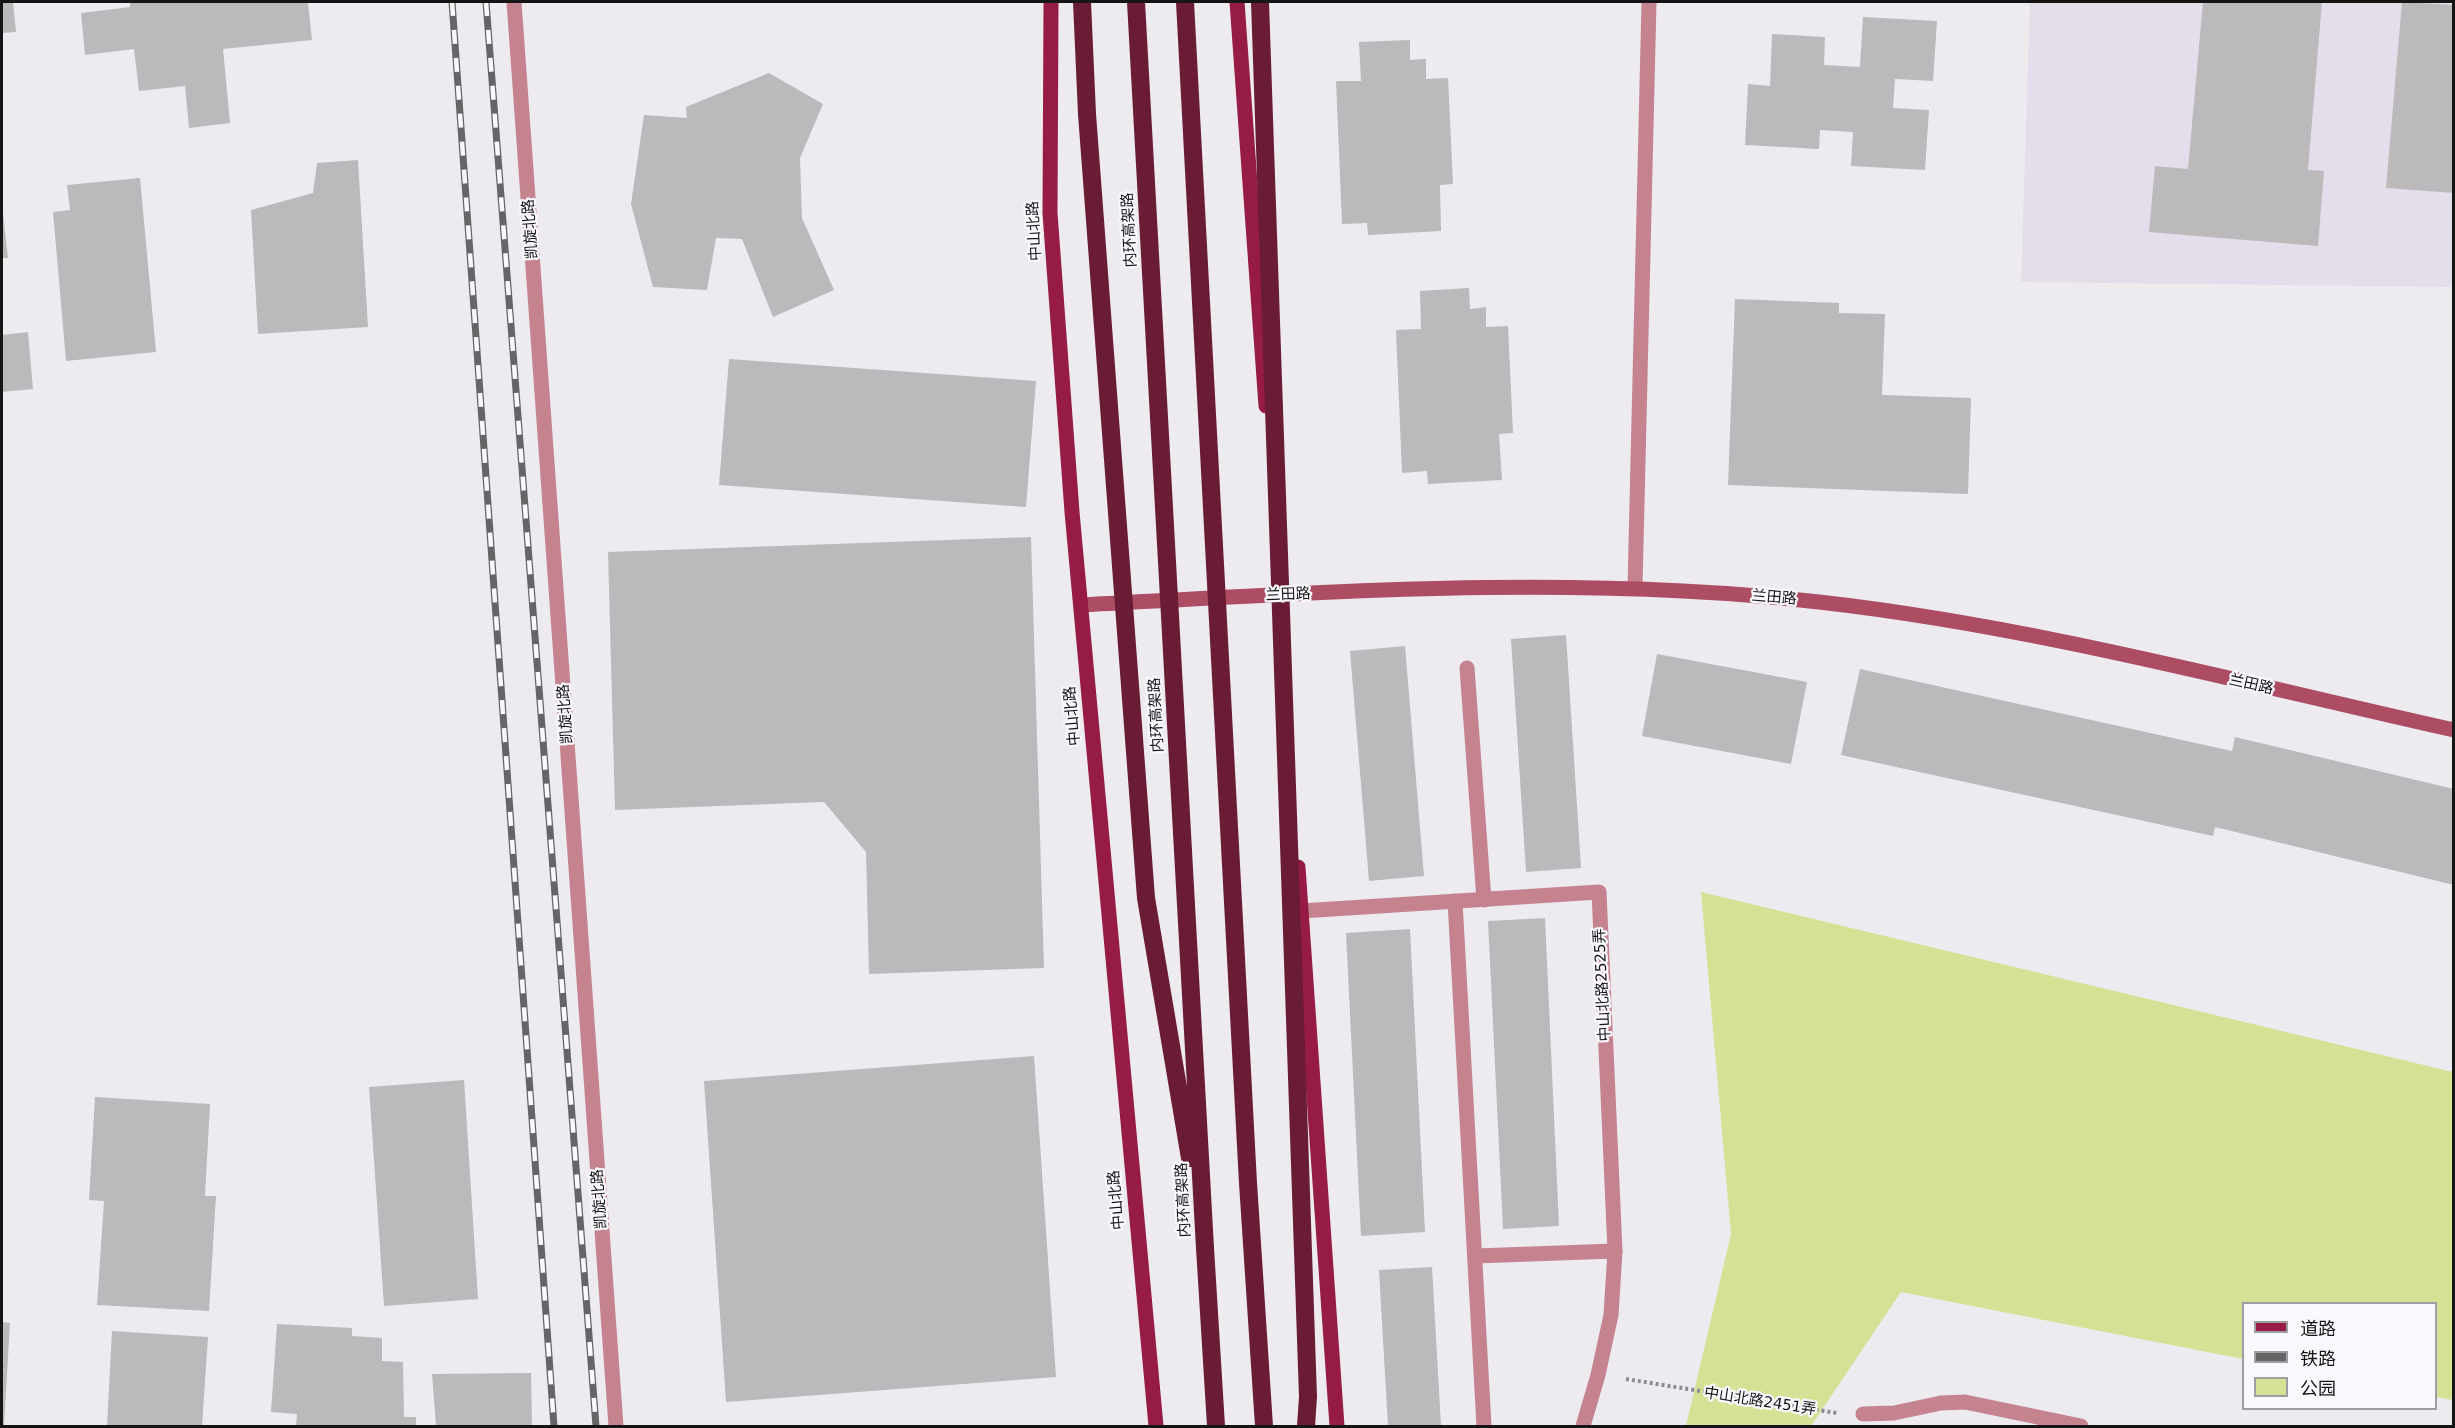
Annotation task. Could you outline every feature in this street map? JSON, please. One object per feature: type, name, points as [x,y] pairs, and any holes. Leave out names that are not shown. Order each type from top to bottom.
[{"type":"highway","points":[[1082,2],[1087,114],[1146,898],[1205,1248]]},
{"type":"highway","name":"内环高架路","points":[[1136,2],[1216,1426]]},
{"type":"highway","points":[[1185,2],[1248,1171],[1264,1426]]},
{"type":"highway","points":[[1260,2],[1307,1373],[1306,1426]]},
{"type":"main road","name":"中山北路","points":[[1051,2],[1050,213],[1081,605],[1156,1426]]},
{"type":"main road","points":[[1237,2],[1337,1426]]},
{"type":"street","name":"凯旋北路","points":[[514,2],[616,1426]]},
{"type":"street","points":[[1635,587],[1649,2]]},
{"type":"street","name":"兰田路","points":[[1081,605],[1279,595],[1635,587],[1816,601],[1923,615],[2025,633],[2454,730]]},
{"type":"street","points":[[1467,668],[1484,900]]},
{"type":"street","name":"中山北路2525弄","points":[[1301,911],[1599,892],[1615,1251],[1611,1316],[1598,1375]]},
{"type":"street","points":[[1455,901],[1484,1426]]},
{"type":"street","points":[[1475,1256],[1615,1251]]},
{"type":"street","points":[[1583,1426],[1598,1375]]},
{"type":"street","points":[[1863,1414],[1894,1413],[1941,1403],[1965,1402],[2081,1426]]},
{"type":"path","name":"中山北路2451弄","points":[[1598,1375],[1828,1413],[1863,1414]]},
{"type":"shaded area","points":[[2030,2],[2453,2],[2453,287],[2021,282]]},
{"type":"green space","points":[[1701,892],[2453,1072],[2453,1400],[2437,1397],[2437,1302],[2242,1302],[2242,1359],[1901,1292],[1811,1426],[1686,1426],[1731,1234]]},
{"type":"building","points":[[2,2],[13,2],[16,32],[2,33]]},
{"type":"building","points":[[130,2],[308,2],[312,40],[223,49],[230,123],[189,128],[185,86],[139,91],[134,49],[85,55],[81,13],[130,7]]},
{"type":"building","points":[[2203,2],[2322,2],[2308,170],[2324,171],[2318,246],[2149,232],[2155,166],[2188,169]]},
{"type":"building","points":[[2402,2],[2454,5],[2454,193],[2386,188]]},
{"type":"building","points":[[1863,17],[1937,21],[1933,81],[1895,79],[1893,108],[1929,110],[1925,170],[1851,166],[1853,132],[1820,130],[1819,149],[1745,145],[1748,84],[1770,86],[1772,34],[1825,37],[1824,65],[1860,67]]},
{"type":"building","points":[[1410,40],[1410,60],[1426,59],[1426,79],[1448,78],[1453,184],[1440,185],[1441,231],[1368,235],[1367,223],[1342,224],[1336,81],[1361,81],[1359,42]]},
{"type":"building","points":[[769,73],[823,104],[800,158],[802,218],[834,290],[773,317],[742,239],[716,238],[707,290],[653,287],[631,204],[644,115],[687,118],[686,107]]},
{"type":"building","points":[[358,160],[368,327],[258,334],[251,210],[313,193],[317,163]]},
{"type":"building","points":[[140,178],[156,352],[66,361],[53,212],[70,210],[67,185]]},
{"type":"building","points":[[2,205],[8,258],[2,258]]},
{"type":"building","points":[[1469,288],[1470,309],[1486,307],[1486,327],[1508,326],[1513,433],[1499,434],[1502,480],[1428,484],[1427,471],[1402,473],[1396,330],[1421,329],[1420,291]]},
{"type":"building","points":[[1735,299],[1839,303],[1839,313],[1885,314],[1882,395],[1971,398],[1968,494],[1728,485]]},
{"type":"building","points":[[28,332],[33,389],[2,392],[2,335]]},
{"type":"building","points":[[729,359],[1036,381],[1026,507],[719,485]]},
{"type":"building","points":[[1031,537],[1044,968],[869,974],[866,852],[824,802],[615,810],[608,552]]},
{"type":"building","points":[[1566,635],[1581,868],[1526,872],[1511,639]]},
{"type":"building","points":[[1405,646],[1424,876],[1369,881],[1350,651]]},
{"type":"building","points":[[1657,654],[1807,682],[1791,764],[1642,736]]},
{"type":"building","points":[[1860,669],[2232,751],[2235,737],[2454,789],[2454,885],[2215,827],[2213,836],[1841,755]]},
{"type":"building","points":[[1545,918],[1559,1226],[1503,1229],[1488,921]]},
{"type":"building","points":[[1410,929],[1425,1232],[1361,1236],[1346,933]]},
{"type":"building","points":[[1034,1056],[1056,1377],[726,1402],[704,1081]]},
{"type":"building","points":[[464,1080],[478,1299],[384,1306],[369,1087]]},
{"type":"building","points":[[95,1097],[210,1104],[205,1196],[216,1196],[209,1311],[97,1305],[104,1201],[89,1200]]},
{"type":"building","points":[[1432,1267],[1441,1426],[1388,1426],[1379,1270]]},
{"type":"building","points":[[2,1322],[10,1323],[4,1426],[2,1426]]},
{"type":"building","points":[[277,1324],[352,1328],[352,1336],[382,1338],[382,1361],[403,1362],[404,1417],[416,1417],[416,1426],[296,1426],[297,1414],[271,1412]]},
{"type":"building","points":[[112,1331],[208,1337],[202,1426],[107,1426]]},
{"type":"building","points":[[531,1373],[532,1426],[436,1426],[432,1374]]},
{"type":"railway","points":[[452,2],[554,1426]]},
{"type":"railway","points":[[486,2],[596,1426]]}]
